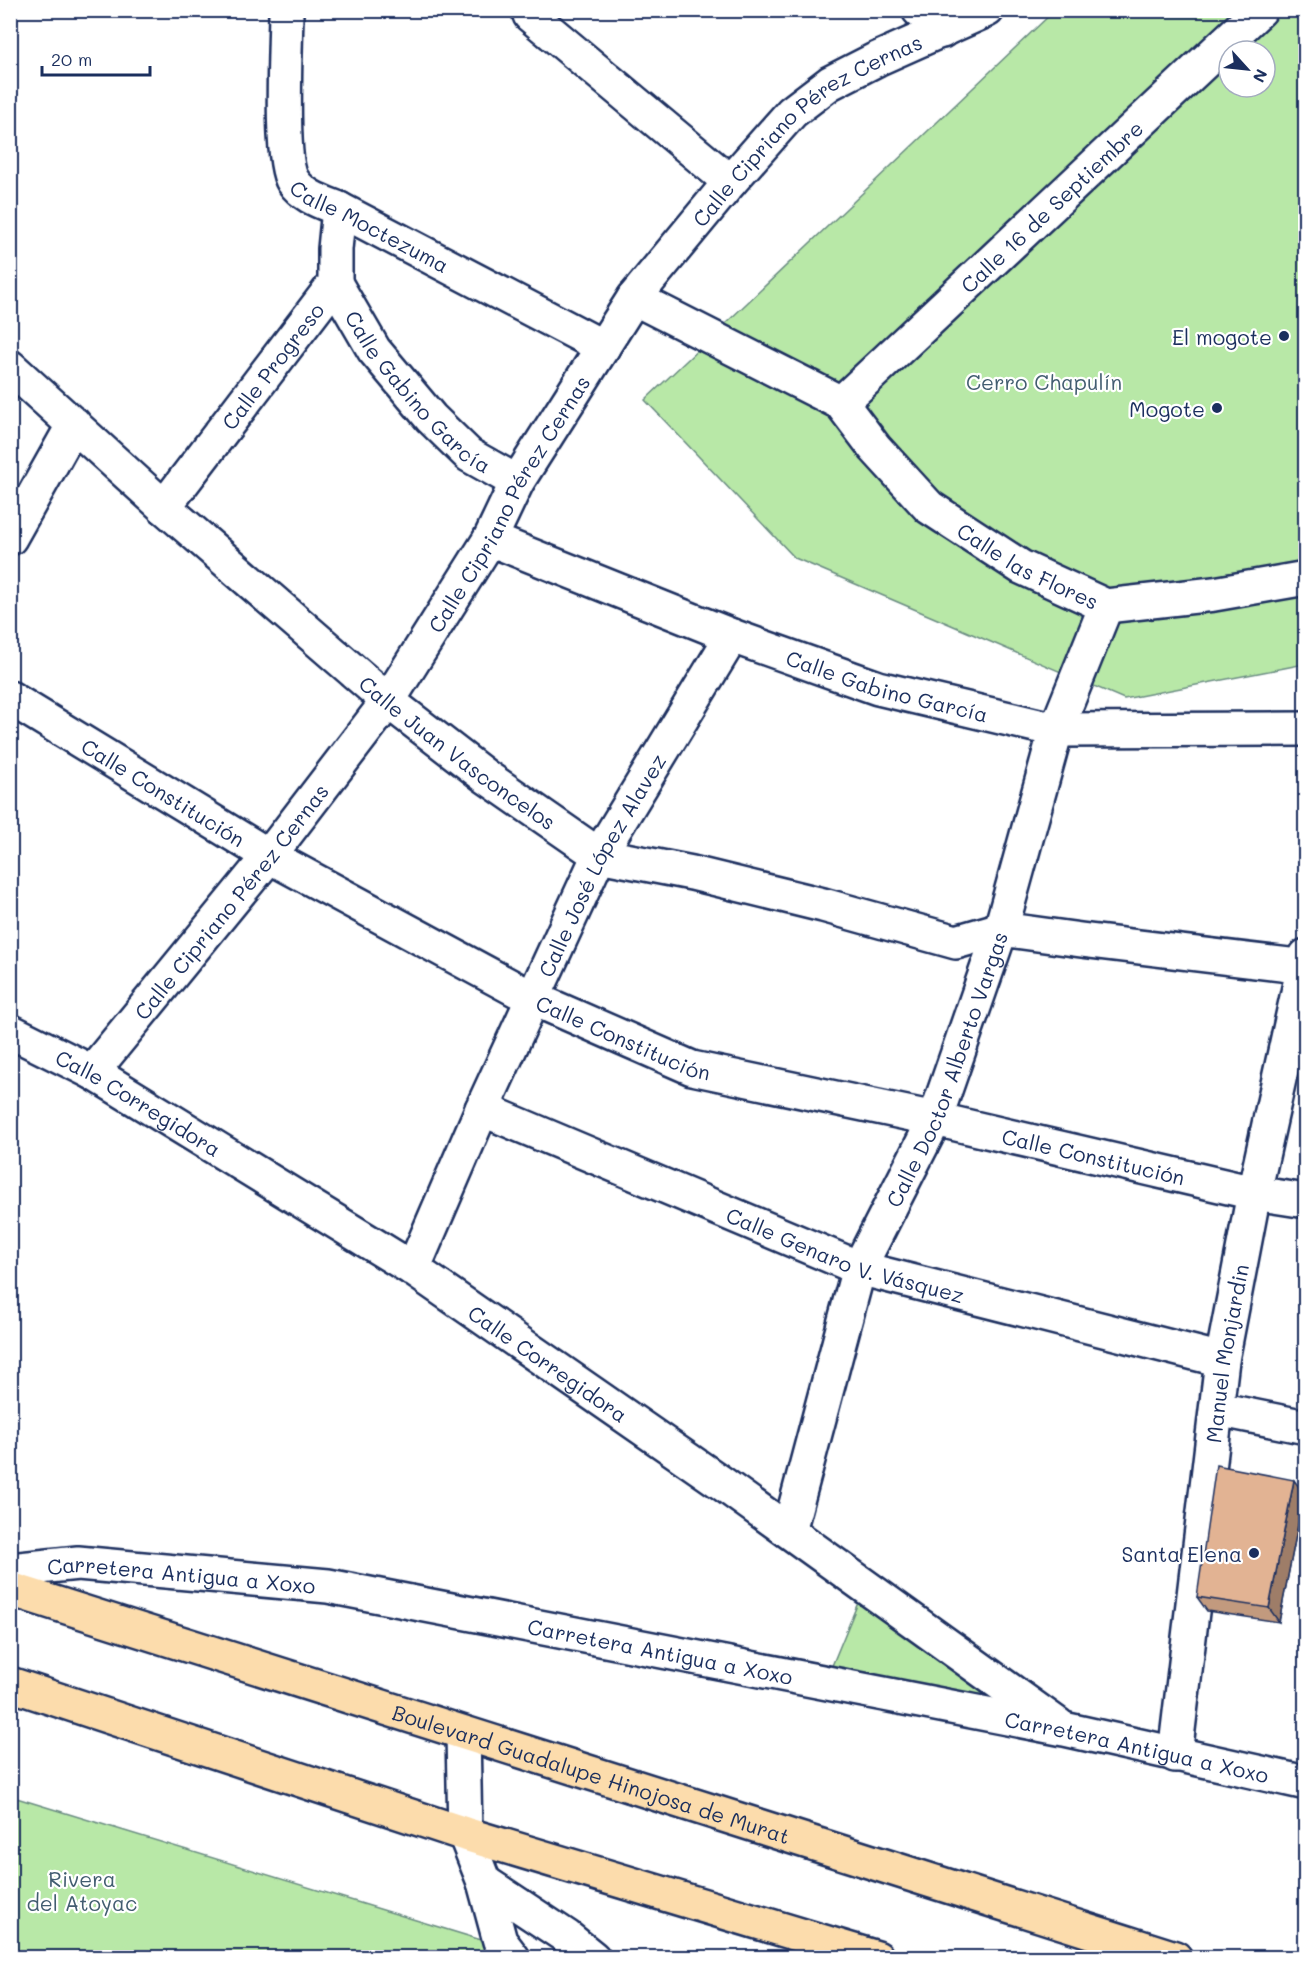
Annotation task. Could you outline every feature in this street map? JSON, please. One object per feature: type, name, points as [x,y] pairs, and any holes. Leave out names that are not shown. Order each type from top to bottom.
[{"type":"main road","name":"Boulevard Guadalupe Hinojosa de Murat","points":[[10,1589],[1175,1958]]},
{"type":"main road","points":[[10,1684],[465,1834],[877,1958]]},
{"type":"street","name":"Calle Moctezuma","points":[[286,10],[285,148],[292,179],[307,196],[339,209],[603,346]]},
{"type":"street","name":"Calle Cipriano Pérez Cernas","points":[[92,1072],[269,856],[388,701],[490,539],[517,482],[634,298],[730,182],[792,112],[830,83],[878,59],[930,21],[987,10]]},
{"type":"street","name":"Calle 16 de Septiembre","points":[[842,403],[1260,10]]},
{"type":"street","points":[[530,15],[730,182]]},
{"type":"street","name":"Calle Progreso","points":[[164,507],[335,283],[335,249],[339,209]]},
{"type":"street","name":"Calle Gabino García","points":[[335,283],[374,350],[431,418],[469,455],[517,482]]},
{"type":"street","points":[[634,298],[842,403]]},
{"type":"street","name":"Calle Juan Vasconcelos","points":[[10,367],[164,507],[388,701],[485,776],[599,855],[692,873],[813,902],[956,942],[1001,929]]},
{"type":"street","name":"Calle las Flores","points":[[842,403],[875,448],[929,507],[1021,567],[1106,606],[1214,594],[1305,578]]},
{"type":"street","points":[[10,538],[74,424]]},
{"type":"street","name":"Calle Gabino García","points":[[490,539],[732,636],[878,688],[1056,730],[1305,729]]},
{"type":"street","name":"Calle Doctor Alberto Vargas","points":[[789,1531],[859,1268],[935,1119],[1001,929],[1056,730],[1106,606]]},
{"type":"street","name":"Calle José López Alavez","points":[[413,1269],[482,1109],[599,855],[732,636]]},
{"type":"street","name":"Calle Constitución","points":[[10,698],[269,856],[532,998],[692,1068],[935,1119],[1254,1194],[1305,1201]]},
{"type":"street","points":[[1001,929],[1305,964]]},
{"type":"street","name":"Manuel Monjardin","points":[[1175,1755],[1222,1360],[1254,1194],[1305,964]]},
{"type":"street","name":"Calle Corregidora","points":[[10,1031],[92,1072],[413,1269],[789,1531],[1064,1729]]},
{"type":"street","name":"Calle Genaro V. Vásquez","points":[[482,1109],[859,1268],[1222,1360]]},
{"type":"street","points":[[1217,1410],[1305,1427]]},
{"type":"street","name":"Carretera Antigua a Xoxo","points":[[10,1570],[78,1563],[328,1586],[1064,1729],[1305,1783]]},
{"type":"street","points":[[463,1734],[465,1834],[483,1882],[500,1941],[513,1958]]},
{"type":"street","points":[[483,1882],[567,1937],[593,1958]]},
{"type":"green space","name":"Cerro Chapulín","points":[[1054,11],[1305,11],[1305,664],[1124,699],[795,558],[645,400]]},
{"type":"green space","points":[[869,1576],[1093,1743],[820,1695]]},
{"type":"green space","name":"Rivera del Atoyac","points":[[10,1796],[504,1947],[512,1957],[11,1957]]},
{"type":"building","name":"Santa Elena","points":[[1216,1465],[1294,1480],[1269,1608],[1197,1597]]},
{"type":"place","name":"El mogote","points":[[1284,336]]},
{"type":"place","name":"Mogote","points":[[1217,408]]},
{"type":"place","name":"Santa Elena","points":[[1254,1553]]}]
